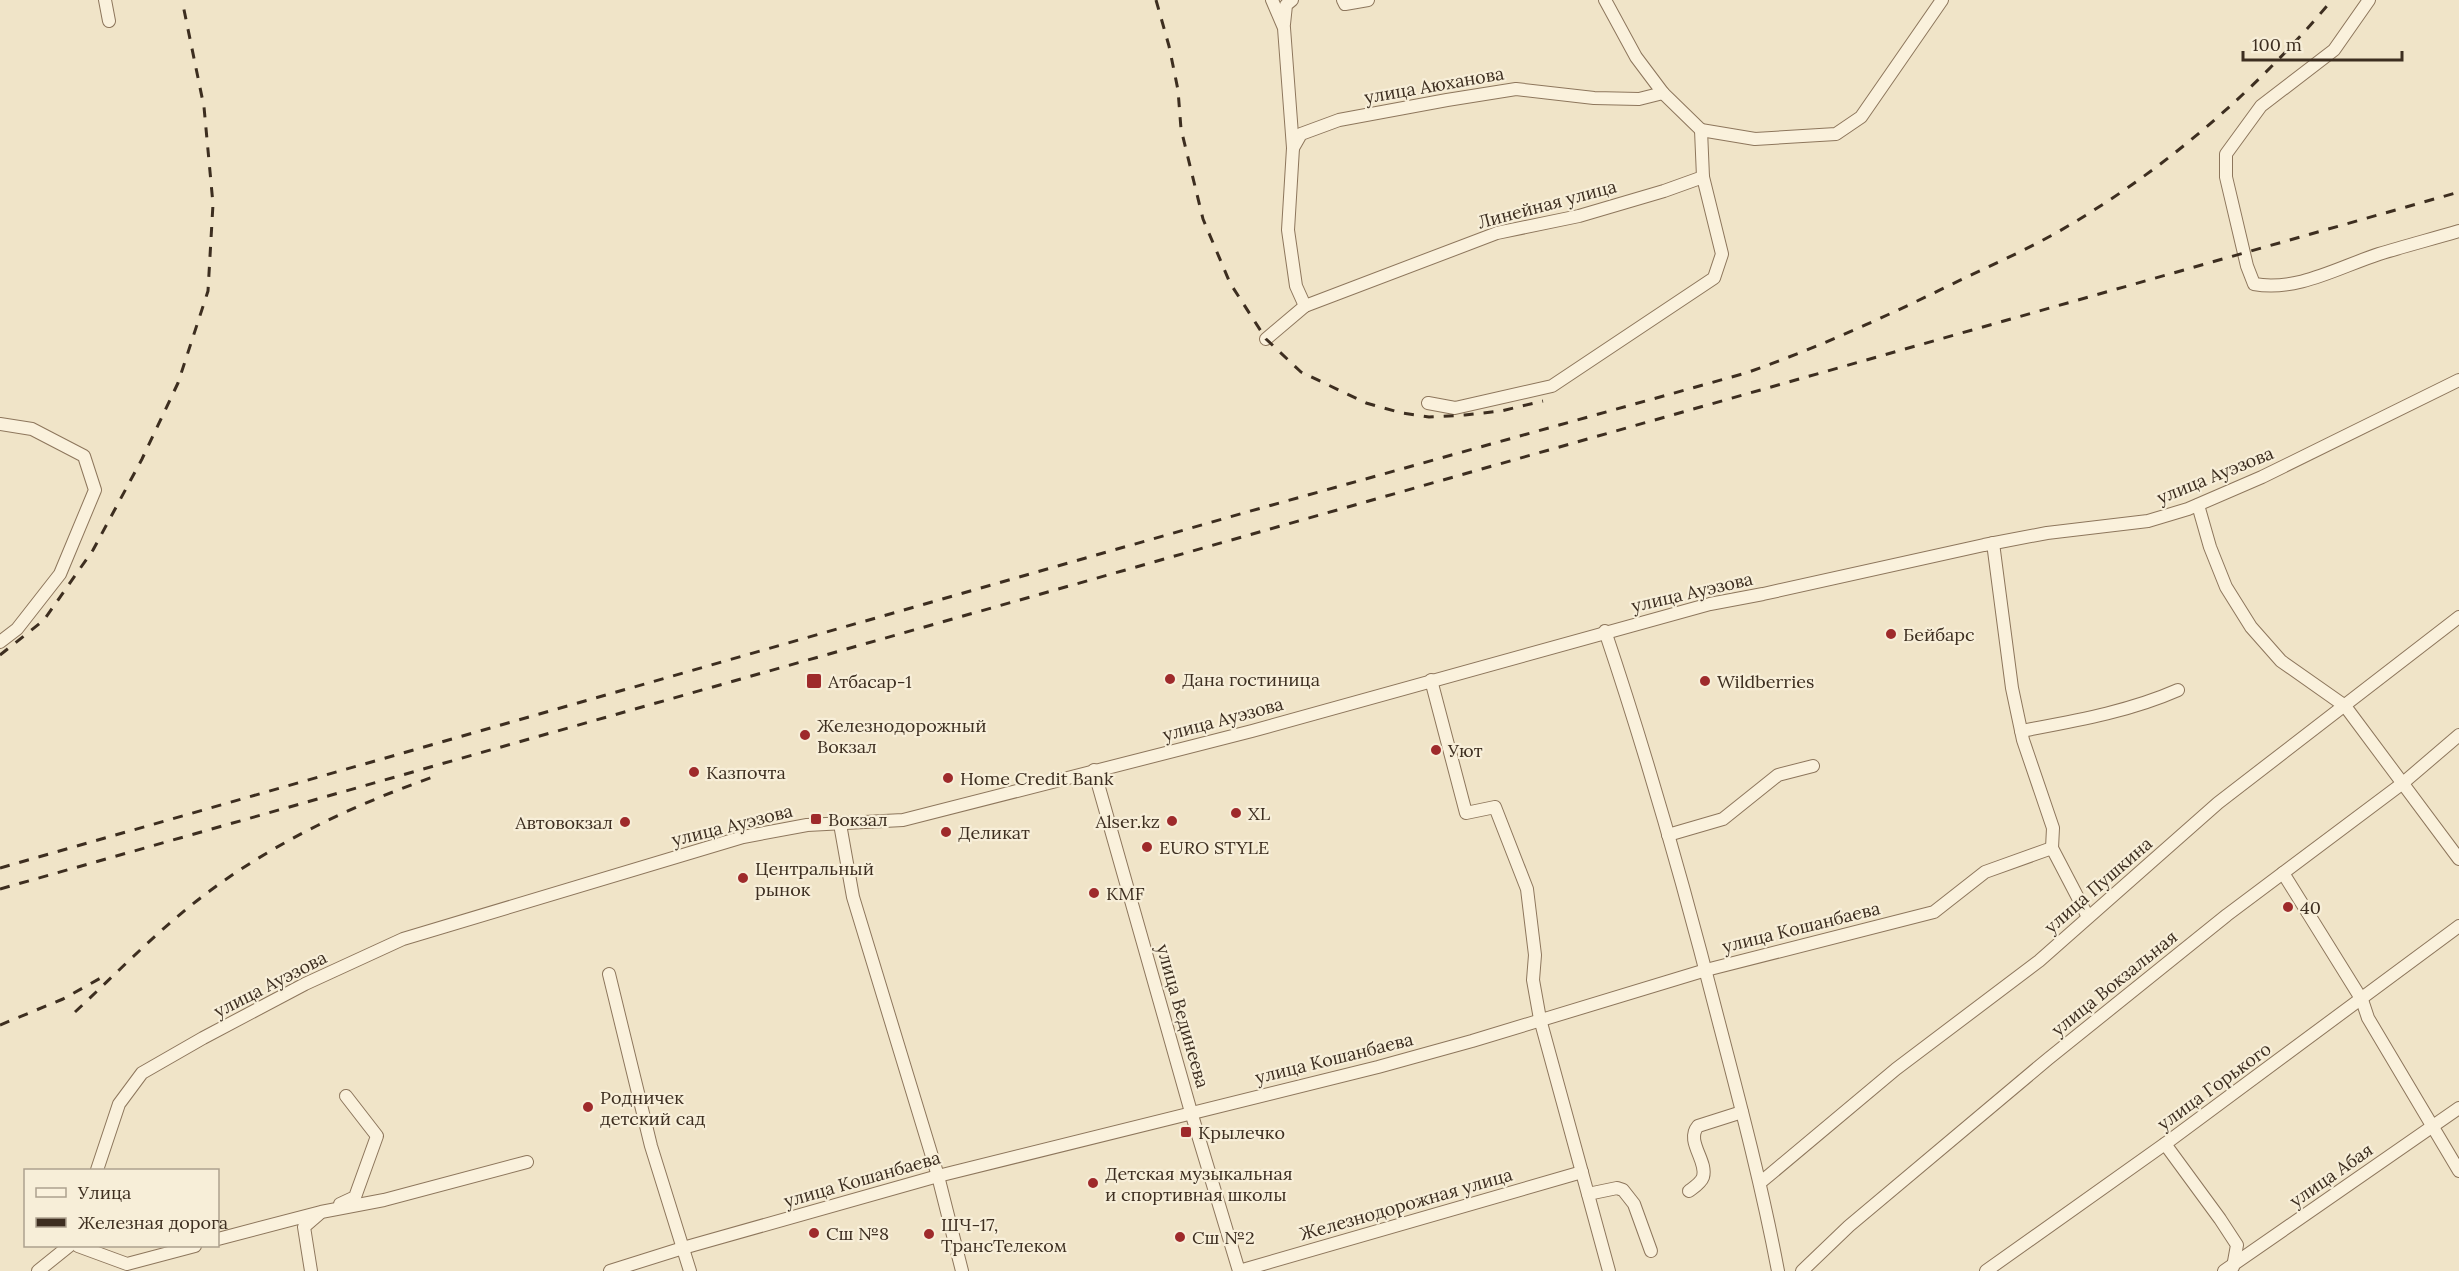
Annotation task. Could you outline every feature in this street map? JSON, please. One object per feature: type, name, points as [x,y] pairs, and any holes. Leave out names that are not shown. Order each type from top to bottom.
[{"type":"street","points":[[105,0],[109,21]]},
{"type":"street","points":[[1272,0],[1284,28]]},
{"type":"street","points":[[1292,0],[1286,5],[1284,28],[1293,148],[1288,230],[1296,286],[1305,306]]},
{"type":"street","points":[[1343,0],[1346,4],[1368,0]]},
{"type":"street","points":[[1605,0],[1636,57],[1663,93],[1701,130],[1755,139],[1836,134],[1861,117],[1942,0]]},
{"type":"street","points":[[2369,0],[2334,50],[2261,106],[2226,154],[2226,177],[2247,266],[2254,284],[2269,287],[2293,284],[2378,254],[2459,231]]},
{"type":"street","name":"улица Аюханова","points":[[1293,148],[1301,134],[1339,120],[1447,99],[1516,89],[1594,98],[1639,99],[1663,93]]},
{"type":"street","points":[[1428,403],[1455,408],[1552,387],[1714,278],[1722,254],[1703,177],[1701,130]]},
{"type":"street","name":"Линейная улица","points":[[1266,339],[1305,306],[1497,233],[1579,216],[1703,177]]},
{"type":"street","name":"улица Ауэзова","points":[[98,1169],[119,1104],[142,1073],[305,984],[403,939],[743,837],[807,825],[903,820],[1252,730],[1605,631],[1710,604],[1993,543],[2047,533],[2148,521],[2198,505],[2262,477],[2459,380]]},
{"type":"street","points":[[0,424],[32,429],[84,456],[94,490],[60,574],[17,629],[0,642]]},
{"type":"street","points":[[2198,505],[2210,547],[2226,587],[2251,627],[2281,661],[2345,706],[2459,859]]},
{"type":"street","points":[[1993,543],[2012,688],[2021,731],[2053,828],[2052,848],[2088,917]]},
{"type":"street","name":"улица Пушкина","points":[[1761,1182],[1896,1070],[2039,961],[2218,803],[2459,617]]},
{"type":"street","points":[[1605,631],[1645,752],[1706,970],[1761,1182],[1778,1271]]},
{"type":"street","points":[[1431,680],[1466,813],[1495,807],[1527,889],[1535,955],[1533,980],[1540,1019],[1610,1271]]},
{"type":"street","points":[[2021,731],[2090,718],[2153,701],[2178,690]]},
{"type":"street","name":"улица Вокзальная","points":[[1802,1271],[1849,1226],[2048,1059],[2227,915],[2403,783],[2459,735]]},
{"type":"street","points":[[1668,835],[1723,819],[1778,775],[1813,766]]},
{"type":"street","name":"улица Вединеева","points":[[1094,770],[1191,1112],[1239,1271]]},
{"type":"street","points":[[840,824],[853,897],[938,1176],[962,1271]]},
{"type":"street","name":"улица Кошанбаева","points":[[610,1271],[938,1176],[1378,1067],[1706,970],[1934,912],[1985,872],[2052,848]]},
{"type":"street","points":[[2283,873],[2362,1000],[2368,1018],[2431,1128],[2459,1171]]},
{"type":"street","name":"улица Горького","points":[[1986,1271],[2165,1144],[2459,926]]},
{"type":"street","points":[[609,974],[651,1146],[690,1271]]},
{"type":"street","points":[[311,1271],[304,1227],[321,1212],[354,1197],[377,1136],[346,1096]]},
{"type":"street","name":"улица Абая","points":[[2230,1269],[2459,1108]]},
{"type":"street","points":[[1689,1191],[1701,1181],[1703,1175],[1694,1141],[1695,1129],[1698,1126],[1742,1112]]},
{"type":"street","points":[[2165,1144],[2220,1219],[2236,1245],[2230,1269]]},
{"type":"street","points":[[219,1239],[321,1212],[384,1200],[527,1162]]},
{"type":"street","name":"Железнодорожная улица","points":[[1239,1271],[1582,1172]]},
{"type":"street","points":[[1588,1194],[1617,1188],[1623,1190],[1634,1204],[1651,1251]]},
{"type":"street","points":[[38,1271],[67,1247]]},
{"type":"street","points":[[83,1247],[127,1264],[188,1247]]},
{"type":"railway","points":[[0,655],[44,620],[93,550],[142,459],[178,383],[208,291],[213,204],[204,107],[182,0]]},
{"type":"railway","points":[[1156,0],[1169,46],[1178,90],[1181,129],[1203,219],[1230,283],[1266,339],[1301,372],[1366,403],[1402,413],[1429,417],[1465,415],[1501,411],[1543,401]]},
{"type":"railway","points":[[0,868],[1247,512],[1746,373],[1771,364],[1922,299],[2056,233],[2095,210],[2169,157],[2238,99],[2271,67],[2332,0]]},
{"type":"railway","points":[[0,889],[2459,192]]},
{"type":"railway","points":[[75,1012],[175,918],[237,872],[318,825],[375,799],[433,777]]},
{"type":"railway","points":[[0,1025],[63,999],[106,975]]},
{"type":"place","name":"Бейбарс","points":[[1891,634]]},
{"type":"place","name":"Дана гостиница","points":[[1170,679]]},
{"type":"place","name":"Атбасар-1","points":[[814,681]]},
{"type":"place","name":"Wildberries","points":[[1705,681]]},
{"type":"place","name":"Железнодорожный Вокзал","points":[[805,735]]},
{"type":"place","name":"Уют","points":[[1436,750]]},
{"type":"place","name":"Казпочта","points":[[694,772]]},
{"type":"place","name":"Home Credit Bank","points":[[948,778]]},
{"type":"place","name":"XL","points":[[1236,813]]},
{"type":"place","name":"Вокзал","points":[[816,819]]},
{"type":"place","name":"Alser.kz","points":[[1172,821]]},
{"type":"place","name":"Автовокзал","points":[[625,822]]},
{"type":"place","name":"Деликат","points":[[946,832]]},
{"type":"place","name":"EURO STYLE","points":[[1147,847]]},
{"type":"place","name":"Центральный рынок","points":[[743,878]]},
{"type":"place","name":"KMF","points":[[1094,893]]},
{"type":"place","name":"40","points":[[2288,907]]},
{"type":"place","name":"Родничек детский сад","points":[[588,1107]]},
{"type":"place","name":"Крылечко","points":[[1186,1132]]},
{"type":"place","name":"Детская музыкальная и спортивная школы","points":[[1093,1183]]},
{"type":"place","name":"Сш №8","points":[[814,1233]]},
{"type":"place","name":"ШЧ-17, ТрансТелеком","points":[[929,1234]]},
{"type":"place","name":"Сш №2","points":[[1180,1237]]}]
